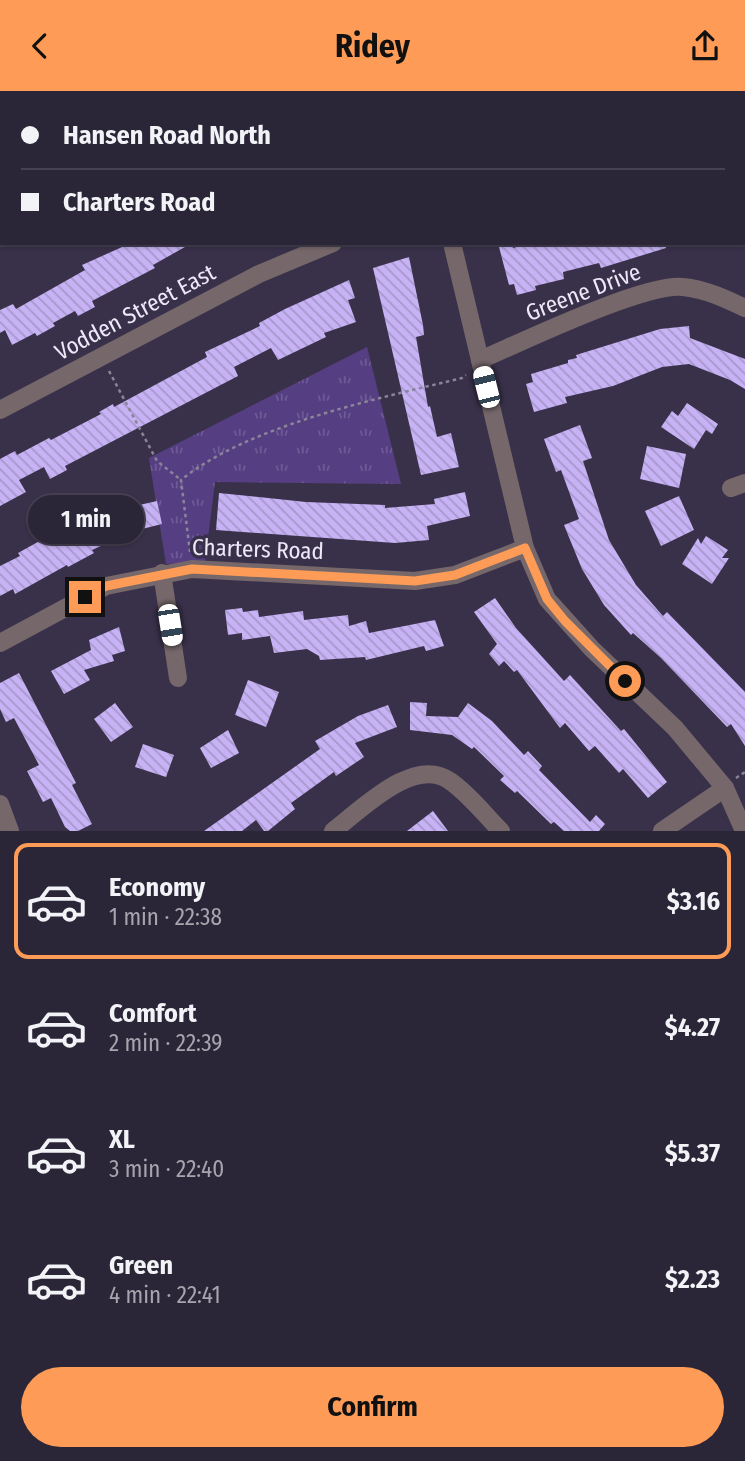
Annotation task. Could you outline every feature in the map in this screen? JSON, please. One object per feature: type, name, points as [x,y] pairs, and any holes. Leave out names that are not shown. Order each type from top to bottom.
[{"type":"street","name":"Vodden Street East","points":[[0,410],[259,274],[328,245]]},
{"type":"street","points":[[452,245],[525,548],[547,599],[565,621],[675,728],[725,788],[744,831]]},
{"type":"street","name":"Greene Drive","points":[[480,360],[649,291],[682,286],[721,296],[745,308]]},
{"type":"street","name":"Charters Road","points":[[0,643],[106,586],[162,573],[192,569],[415,581],[455,575],[525,548]]},
{"type":"street","points":[[162,573],[178,678]]},
{"type":"street","points":[[333,831],[405,778],[420,772],[449,779],[501,831]]},
{"type":"street","points":[[662,831],[725,788]]},
{"type":"street","points":[[0,804],[10,831]]},
{"type":"path","points":[[102,357],[157,461],[181,480],[192,569]]},
{"type":"path","points":[[181,480],[205,460],[285,428],[462,378],[480,360]]},
{"type":"green space","points":[[367,347],[401,484],[215,482],[205,562],[166,564],[149,458]]},
{"type":"building","points":[[127,245],[188,245],[153,265],[155,268],[92,301],[95,307],[78,316],[75,311],[37,336],[35,333],[12,345],[5,330],[0,333],[0,310],[13,304],[16,309],[85,270],[82,265]]},
{"type":"building","points":[[512,245],[513,248],[525,245],[665,245],[666,248],[601,268],[599,263],[563,272],[564,279],[535,286],[536,290],[517,295],[514,284],[509,285],[499,247]]},
{"type":"building","points":[[409,257],[423,325],[424,335],[416,337],[428,407],[430,406],[437,437],[451,433],[459,467],[421,475],[373,268]]},
{"type":"building","points":[[349,280],[355,298],[348,300],[356,322],[324,333],[326,337],[278,360],[271,348],[234,367],[238,376],[65,466],[67,470],[50,479],[44,467],[19,480],[26,492],[0,506],[0,459],[15,451],[17,455],[49,438],[51,440],[101,414],[99,412],[113,404],[114,407],[207,357],[205,352],[260,326],[259,323],[285,309]]},
{"type":"building","points":[[689,326],[690,338],[745,359],[745,389],[730,380],[689,364],[662,367],[613,386],[565,397],[567,403],[534,412],[526,384],[533,382],[531,374],[568,363],[568,360],[577,358],[576,355],[660,329]]},
{"type":"building","points":[[687,403],[718,424],[712,434],[706,430],[694,449],[661,427],[672,411],[678,416]]},
{"type":"building","points":[[580,425],[592,458],[583,461],[609,540],[636,585],[663,616],[667,612],[745,692],[745,746],[731,724],[727,727],[661,658],[633,633],[631,635],[604,605],[582,569],[564,525],[579,519],[561,470],[556,472],[544,439]]},
{"type":"building","points":[[647,446],[686,454],[679,488],[640,479]]},
{"type":"building","points":[[465,492],[470,516],[427,526],[429,540],[395,543],[216,530],[219,493],[306,502],[385,505],[385,508],[435,504],[434,499]]},
{"type":"building","points":[[679,496],[694,530],[661,546],[645,511]]},
{"type":"building","points":[[157,501],[162,524],[110,537],[112,541],[92,550],[94,553],[68,567],[67,565],[15,594],[13,589],[0,596],[0,566],[20,556],[18,553],[45,538],[48,544],[87,524],[84,519],[111,506],[113,511]]},
{"type":"building","points":[[706,536],[728,550],[722,558],[729,558],[712,584],[682,564],[698,538],[701,544]]},
{"type":"building","points":[[495,598],[516,628],[564,681],[570,675],[621,731],[624,729],[667,782],[648,798],[623,769],[619,773],[595,746],[589,751],[565,723],[560,728],[517,670],[514,672],[504,661],[499,666],[489,654],[497,644],[474,612]]},
{"type":"building","points":[[242,608],[243,612],[258,610],[259,617],[303,611],[304,620],[348,615],[349,626],[366,621],[369,633],[435,620],[444,646],[426,651],[424,646],[366,660],[365,657],[320,660],[319,656],[307,649],[274,653],[270,636],[242,640],[242,633],[228,635],[225,610]]},
{"type":"building","points":[[119,627],[125,651],[112,655],[114,661],[84,670],[90,680],[64,694],[51,671],[91,650],[89,640]]},
{"type":"building","points":[[19,673],[76,783],[72,785],[92,824],[78,831],[70,831],[65,827],[51,798],[43,802],[27,771],[39,765],[14,718],[6,722],[0,709],[0,683]]},
{"type":"building","points":[[248,680],[279,692],[266,727],[235,715]]},
{"type":"building","points":[[410,702],[427,703],[426,716],[458,717],[468,703],[492,721],[524,755],[528,751],[542,766],[539,770],[590,822],[596,815],[605,824],[599,831],[564,831],[554,822],[551,824],[517,791],[515,793],[500,780],[504,776],[474,747],[472,749],[452,735],[410,730]]},
{"type":"building","points":[[115,703],[133,727],[111,742],[94,719]]},
{"type":"building","points":[[388,705],[397,727],[355,743],[364,757],[336,776],[334,772],[291,803],[295,809],[268,831],[264,831],[256,820],[242,831],[204,831],[320,749],[315,741],[358,716]]},
{"type":"building","points":[[228,730],[239,753],[211,768],[200,748]]},
{"type":"building","points":[[143,744],[174,755],[166,777],[135,767]]},
{"type":"building","points":[[433,811],[448,831],[407,831]]},
{"type":"route","points":[[85,597],[106,586],[192,569],[415,581],[455,575],[525,548],[547,599],[565,621],[625,681]]}]
